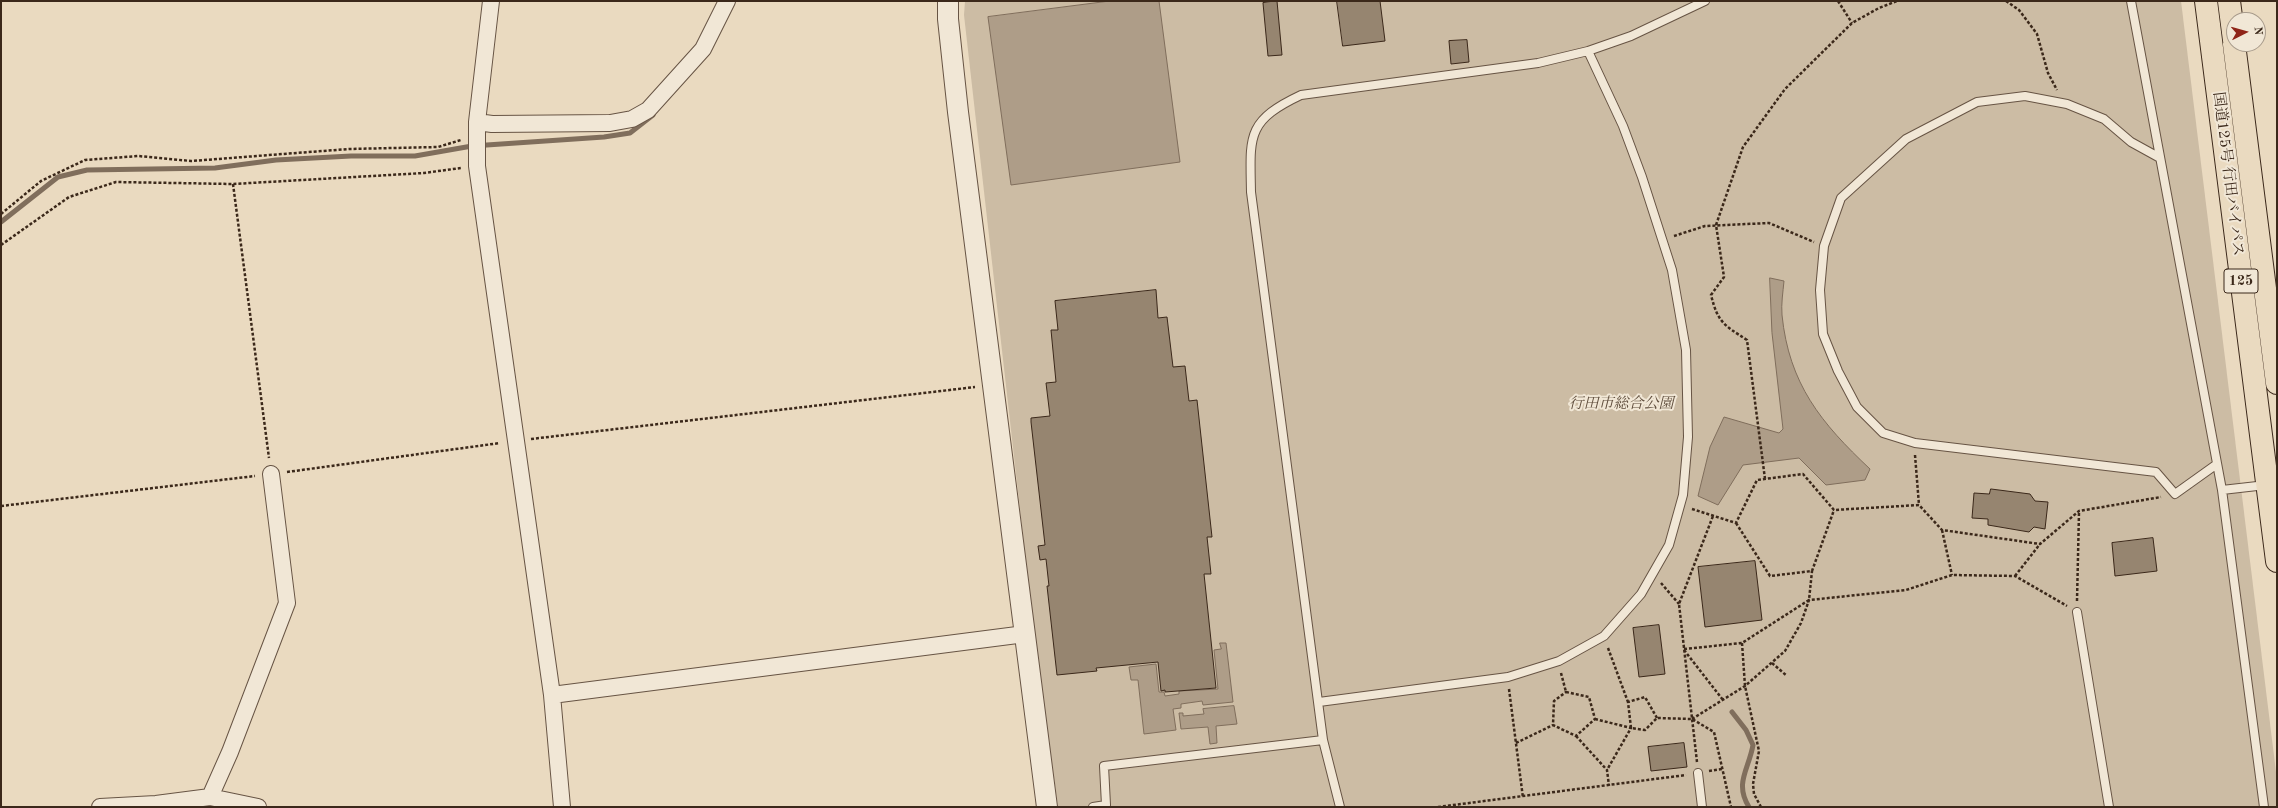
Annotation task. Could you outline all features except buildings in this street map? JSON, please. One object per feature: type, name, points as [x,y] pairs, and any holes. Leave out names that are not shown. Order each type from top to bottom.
[{"type":"highway","name":"国道125号 行田バイパス","points":[[2206,1],[2277,561]]},
{"type":"highway","points":[[2229,1],[2230,12]]},
{"type":"highway","name":"国道125号 行田バイパス","points":[[2235,52],[2277,383]]},
{"type":"street","points":[[491,1],[477,128],[477,166],[552,695],[562,807]]},
{"type":"street","points":[[477,128],[492,124],[610,123],[632,119],[648,110],[703,49],[727,1]]},
{"type":"street","points":[[948,1],[948,19],[958,112],[1047,807]]},
{"type":"street","points":[[210,798],[230,752],[287,603],[271,474]]},
{"type":"street","points":[[552,695],[1025,634]]},
{"type":"street","points":[[100,807],[156,806],[210,798],[258,807]]},
{"type":"lane","points":[[1340,807],[1323,740],[1251,192],[1250,143],[1258,124],[1280,105],[1301,95],[1538,63],[1588,51],[1631,36],[1705,1]]},
{"type":"lane","points":[[2131,1],[2222,490],[2264,807]]},
{"type":"lane","points":[[1318,702],[1508,678],[1559,661],[1604,636],[1641,594],[1669,545],[1680,505],[1688,437],[1686,350],[1672,270],[1631,148],[1588,51]]},
{"type":"lane","points":[[2160,158],[2131,142],[2104,119],[2067,104],[2025,96],[1977,102],[1906,139],[1841,198],[1824,246],[1820,290],[1823,334],[1838,371],[1857,406],[1883,433],[1914,443],[2156,472],[2175,494],[2217,464]]},
{"type":"lane","points":[[2222,490],[2267,485]]},
{"type":"lane","points":[[2077,612],[2109,807]]},
{"type":"lane","points":[[1093,807],[1106,805],[1104,766],[1323,740]]},
{"type":"lane","points":[[1698,773],[1702,807]]},
{"type":"path","points":[[1838,1],[1852,23]]},
{"type":"path","points":[[1765,479],[1747,340],[1723,325],[1715,312],[1710,295],[1724,277],[1716,225],[1743,147],[1785,89],[1852,23],[1879,8],[1897,1]]},
{"type":"path","points":[[2006,1],[2019,10],[2037,34],[2048,73],[2067,104]]},
{"type":"path","points":[[1,214],[41,181],[85,160],[138,156],[191,161],[349,149],[438,147],[477,128]]},
{"type":"path","points":[[1,245],[69,198],[116,182],[234,184],[424,173],[477,166]]},
{"type":"path","points":[[1688,231],[1705,226],[1769,223],[1824,246]]},
{"type":"path","points":[[1914,443],[1919,505],[1942,530],[1952,575]]},
{"type":"path","points":[[1,506],[271,474]]},
{"type":"path","points":[[1736,523],[1757,480],[1802,474],[1834,510]]},
{"type":"path","points":[[2015,576],[2040,544],[2079,511],[2175,494]]},
{"type":"path","points":[[1680,505],[1736,523],[1770,576],[1812,571]]},
{"type":"path","points":[[1834,510],[1919,505]]},
{"type":"path","points":[[1692,719],[1745,686],[1785,651],[1797,630],[1808,600],[1812,571],[1834,510]]},
{"type":"path","points":[[1684,649],[1742,643],[1808,600],[1906,590],[1952,575],[2015,576],[2077,612],[2079,511]]},
{"type":"path","points":[[1698,773],[1679,604],[1713,516]]},
{"type":"path","points":[[1942,530],[2040,544]]},
{"type":"path","points":[[1653,573],[1679,604]]},
{"type":"path","points":[[1604,636],[1628,702],[1632,728],[1607,770]]},
{"type":"path","points":[[1742,643],[1745,686],[1759,751],[1753,784],[1754,794],[1762,807]]},
{"type":"path","points":[[1684,649],[1723,700]]},
{"type":"path","points":[[1559,661],[1566,692]]},
{"type":"path","points":[[1772,663],[1787,676]]},
{"type":"path","points":[[1508,678],[1523,798]]},
{"type":"path","points":[[1553,725],[1554,701],[1566,692],[1589,697],[1595,719]]},
{"type":"path","points":[[1628,702],[1645,698],[1657,718]]},
{"type":"path","points":[[1595,719],[1645,730],[1657,718],[1692,719],[1714,732],[1731,807]]},
{"type":"path","points":[[1576,736],[1595,719]]},
{"type":"path","points":[[1516,743],[1553,725]]},
{"type":"path","points":[[1553,725],[1576,736],[1607,770],[1609,786]]},
{"type":"path","points":[[1438,807],[1523,798],[1722,769]]},
{"type":"green space","name":"行田市総合公園","points":[[965,1],[2181,1],[2277,780],[2277,807],[1058,807],[1034,633],[964,15]]},
{"type":"shaded area","points":[[1110,1],[1159,1],[1180,162],[1011,185],[988,17]]},
{"type":"shaded area","points":[[1770,278],[1784,281],[1782,315],[1786,340],[1792,362],[1800,382],[1810,401],[1822,418],[1852,452],[1870,469],[1865,480],[1826,485],[1799,458],[1743,465],[1718,505],[1698,496],[1710,447],[1724,417],[1779,433],[1783,429],[1772,333]]},
{"type":"shaded area","points":[[1220,643],[1226,643],[1233,702],[1203,705],[1202,701],[1181,704],[1181,708],[1173,709],[1176,730],[1144,734],[1138,680],[1131,680],[1129,667],[1156,664],[1159,692],[1164,692],[1165,696],[1179,694],[1179,691],[1218,689],[1214,650],[1221,649]]},
{"type":"shaded area","points":[[1234,706],[1237,724],[1216,726],[1217,743],[1210,744],[1208,727],[1181,729],[1179,713],[1183,713],[1183,716],[1204,714],[1203,709]]},
{"type":"waterway","points":[[1,222],[58,177],[87,170],[215,168],[276,160],[351,156],[415,156],[472,146],[604,137],[630,133],[653,115]]},
{"type":"waterway","points":[[1732,712],[1746,730],[1753,745],[1743,783],[1743,791],[1749,807]]}]
